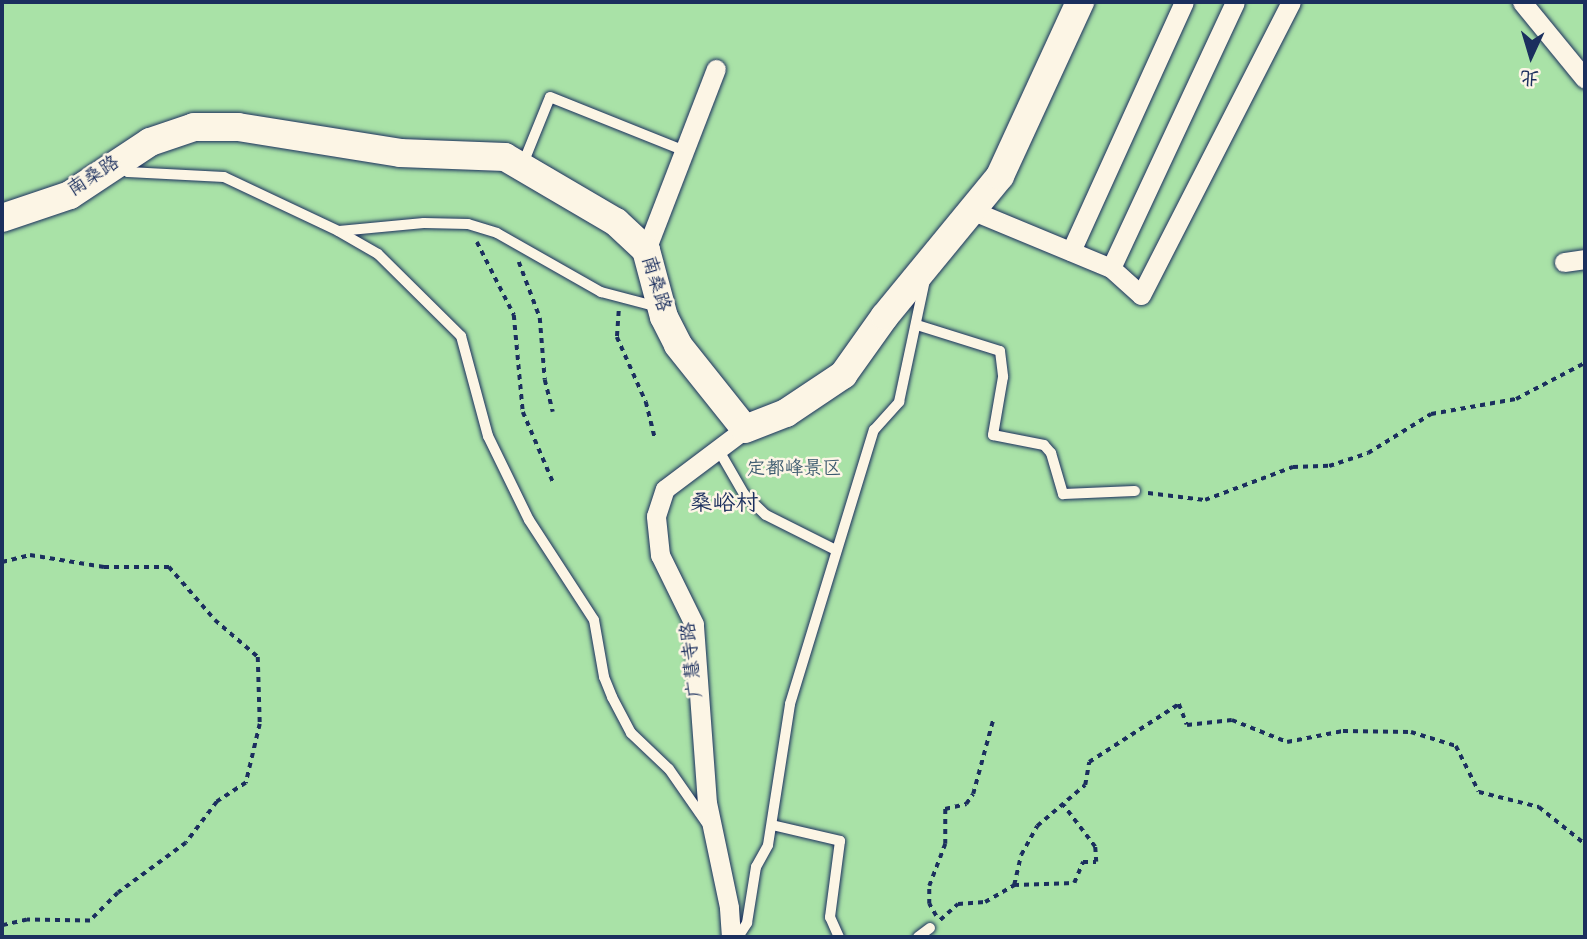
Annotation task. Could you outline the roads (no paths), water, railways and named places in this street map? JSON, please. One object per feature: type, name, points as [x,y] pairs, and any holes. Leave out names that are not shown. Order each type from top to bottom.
[{"type":"street","points":[[745,429],[786,413],[843,375],[928,262],[1000,176],[1080,2]]},
{"type":"street","points":[[1071,251],[1184,2]]},
{"type":"street","points":[[1111,268],[1235,2]]},
{"type":"street","points":[[971,210],[1111,268],[1141,295],[1291,2]]},
{"type":"street","points":[[1522,2],[1585,79]]},
{"type":"street","points":[[646,250],[716,69]]},
{"type":"street","name":"南桑路","points":[[2,218],[70,195],[117,161],[150,142],[194,127],[238,127],[400,153],[505,158],[616,222],[646,250],[662,308],[678,345],[745,429]]},
{"type":"street","points":[[1564,262],[1585,259]]},
{"type":"street","name":"广慧寺路","points":[[731,937],[699,730],[694,624],[660,555],[656,516],[665,489],[745,429]]},
{"type":"lane","points":[[522,167],[550,97],[685,151]]},
{"type":"lane","points":[[117,161],[128,172],[224,177],[338,231],[378,254],[461,337],[488,436],[529,520],[594,620],[604,677],[612,697],[631,733],[669,769],[713,834]]},
{"type":"lane","points":[[338,231],[424,222],[468,224],[512,243],[601,292],[662,308]]},
{"type":"lane","points":[[738,937],[747,923],[756,867],[772,825],[790,704],[874,430],[899,402],[928,262]]},
{"type":"lane","points":[[917,325],[1000,351],[1003,377],[993,435],[1044,445],[1051,453],[1063,494],[1135,491]]},
{"type":"lane","points":[[718,448],[744,494],[766,515],[836,550]]},
{"type":"lane","points":[[772,825],[839,841],[830,917],[839,937]]},
{"type":"lane","points":[[918,937],[934,924]]},
{"type":"district","name":"桑峪村","points":[[724,504]]},
{"type":"park label","name":"定都峰景区","points":[[794,470]]}]
